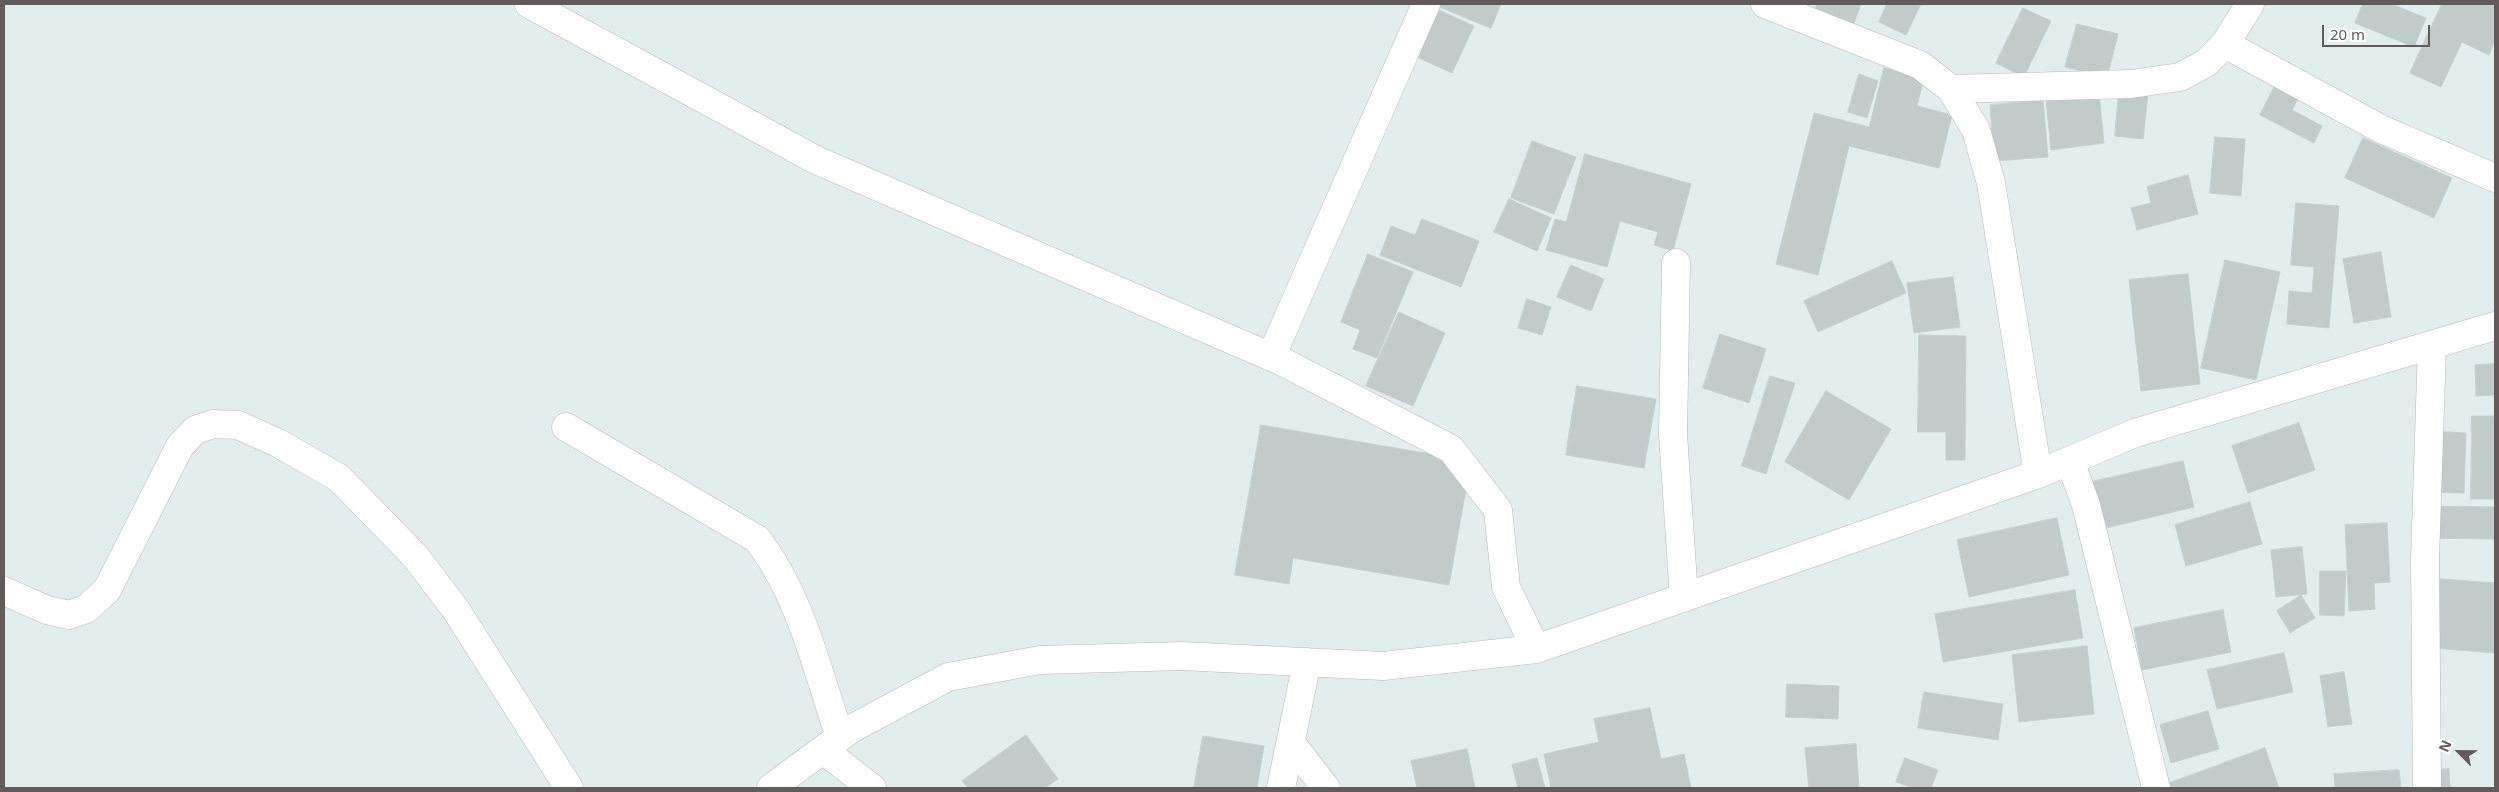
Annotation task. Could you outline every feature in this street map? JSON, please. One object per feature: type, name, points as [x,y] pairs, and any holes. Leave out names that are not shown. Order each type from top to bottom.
[{"type":"street","points":[[1271,357],[1426,4]]},
{"type":"street","points":[[1765,4],[1920,65],[1951,89],[1976,130],[1991,183],[2038,474]]},
{"type":"street","points":[[1951,89],[2131,84],[2180,77],[2206,63],[2225,44],[2250,4]]},
{"type":"street","points":[[543,7],[816,160],[1271,357],[1451,449],[1498,510],[1506,587],[1536,650]]},
{"type":"street","points":[[2225,44],[2380,129],[2495,178]]},
{"type":"street","points":[[1676,263],[1673,434],[1684,598]]},
{"type":"street","points":[[771,788],[831,744],[948,676],[1040,660],[1182,656],[1383,666],[1536,650],[2038,474],[2135,433],[2495,326]]},
{"type":"street","points":[[2427,788],[2425,560],[2432,345]]},
{"type":"street","points":[[4,590],[47,610],[69,615],[86,610],[107,590],[180,446],[195,430],[213,424],[238,425],[278,443],[339,478],[415,556],[456,610],[569,788]]},
{"type":"street","points":[[566,427],[757,539],[775,562],[792,595],[831,744],[872,788]]},
{"type":"street","points":[[2070,461],[2086,505],[2156,788]]},
{"type":"street","points":[[1281,788],[1307,662]]},
{"type":"street","points":[[1291,743],[1326,788]]},
{"type":"building","points":[[1433,4],[1501,4],[1491,28]]},
{"type":"building","points":[[1817,4],[1861,4],[1851,31],[1812,16]]},
{"type":"building","points":[[1887,4],[1921,4],[1906,35],[1879,22]]},
{"type":"building","points":[[2363,4],[2391,4],[2426,18],[2414,47],[2355,23]]},
{"type":"building","points":[[2442,4],[2495,4],[2495,40],[2489,55],[2462,42],[2441,87],[2410,73]]},
{"type":"building","points":[[1430,6],[1474,26],[1452,73],[1408,53]]},
{"type":"building","points":[[2023,8],[2051,21],[2024,77],[1996,63]]},
{"type":"building","points":[[2077,24],[2118,34],[2107,78],[2065,67]]},
{"type":"building","points":[[1884,68],[1924,78],[1917,106],[1952,115],[1939,168],[1849,146],[1818,275],[1776,264],[1814,113],[1869,127]]},
{"type":"building","points":[[1859,74],[1878,81],[1867,118],[1848,112]]},
{"type":"building","points":[[2278,80],[2302,92],[2292,110],[2322,126],[2314,143],[2260,115]]},
{"type":"building","points":[[2098,83],[2104,143],[2051,150],[2045,89]]},
{"type":"building","points":[[2119,91],[2148,94],[2143,139],[2115,136]]},
{"type":"building","points":[[2043,100],[2048,157],[1994,161],[1990,105]]},
{"type":"building","points":[[2215,137],[2245,139],[2241,196],[2210,193]]},
{"type":"building","points":[[2363,138],[2452,178],[2434,218],[2345,178]]},
{"type":"building","points":[[1532,141],[1576,157],[1554,214],[1511,198]]},
{"type":"building","points":[[1585,154],[1691,184],[1673,251],[1654,245],[1658,232],[1620,221],[1607,267],[1546,250],[1555,219],[1566,222]]},
{"type":"building","points":[[2188,175],[2198,214],[2137,230],[2131,208],[2151,203],[2147,187]]},
{"type":"building","points":[[1509,199],[1551,218],[1537,251],[1494,232]]},
{"type":"building","points":[[2296,203],[2339,206],[2329,328],[2287,324],[2289,291],[2312,293],[2314,267],[2291,265]]},
{"type":"building","points":[[1422,219],[1479,241],[1461,287],[1380,255],[1391,226],[1415,235]]},
{"type":"building","points":[[2381,252],[2391,317],[2354,323],[2343,259]]},
{"type":"building","points":[[1368,254],[1413,272],[1377,358],[1353,349],[1360,330],[1341,322]]},
{"type":"building","points":[[2225,260],[2280,272],[2256,380],[2201,368]]},
{"type":"building","points":[[1892,261],[1906,293],[1818,332],[1804,301]]},
{"type":"building","points":[[1571,265],[1604,279],[1591,311],[1557,297]]},
{"type":"building","points":[[2188,274],[2200,384],[2141,391],[2129,280]]},
{"type":"building","points":[[1953,277],[1960,327],[1914,333],[1907,283]]},
{"type":"building","points":[[1527,299],[1551,307],[1542,335],[1518,328]]},
{"type":"building","points":[[1399,312],[1445,333],[1413,406],[1366,386]]},
{"type":"building","points":[[1720,334],[1766,349],[1749,403],[1703,388]]},
{"type":"building","points":[[1919,335],[1966,336],[1965,460],[1946,460],[1946,432],[1918,432]]},
{"type":"building","points":[[2495,364],[2495,395],[2476,396],[2475,365]]},
{"type":"building","points":[[1770,376],[1795,383],[1766,474],[1742,466]]},
{"type":"building","points":[[1577,386],[1656,399],[1644,468],[1566,455]]},
{"type":"building","points":[[1826,391],[1891,429],[1849,500],[1785,462]]},
{"type":"building","points":[[2472,416],[2495,416],[2495,499],[2471,499]]},
{"type":"building","points":[[2299,423],[2315,470],[2248,493],[2232,446]]},
{"type":"building","points":[[1261,425],[1471,461],[1449,585],[1293,558],[1289,584],[1235,575]]},
{"type":"building","points":[[2428,431],[2466,433],[2464,493],[2425,492]]},
{"type":"building","points":[[2183,461],[2194,507],[2102,529],[2091,482]]},
{"type":"building","points":[[2250,502],[2262,544],[2186,566],[2175,525]]},
{"type":"building","points":[[2418,506],[2495,507],[2495,539],[2417,538]]},
{"type":"building","points":[[2057,518],[2069,575],[1969,597],[1957,540]]},
{"type":"building","points":[[2387,523],[2390,582],[2374,583],[2375,609],[2349,611],[2345,525]]},
{"type":"building","points":[[2302,547],[2307,594],[2276,597],[2271,550]]},
{"type":"building","points":[[2320,571],[2346,571],[2344,616],[2320,615]]},
{"type":"building","points":[[2428,578],[2495,583],[2495,653],[2422,647]]},
{"type":"building","points":[[2075,590],[2083,638],[1943,662],[1935,614]]},
{"type":"building","points":[[2301,595],[2315,618],[2290,633],[2277,611]]},
{"type":"building","points":[[2223,610],[2231,652],[2142,670],[2134,628]]},
{"type":"building","points":[[2087,646],[2094,714],[2019,722],[2012,655]]},
{"type":"building","points":[[2284,653],[2293,692],[2217,709],[2207,670]]},
{"type":"building","points":[[2344,672],[2352,724],[2328,727],[2320,676]]},
{"type":"building","points":[[1787,684],[1839,686],[1838,719],[1786,717]]},
{"type":"building","points":[[1924,692],[2003,704],[1998,740],[1918,728]]},
{"type":"building","points":[[1650,708],[1661,759],[1684,754],[1691,788],[1551,788],[1544,754],[1599,742],[1594,719]]},
{"type":"building","points":[[2208,711],[2219,749],[2171,763],[2160,725]]},
{"type":"building","points":[[1026,735],[1058,779],[1045,788],[968,788],[962,781]]},
{"type":"building","points":[[1203,736],[1264,746],[1257,788],[1194,788]]},
{"type":"building","points":[[1856,744],[1859,788],[1809,788],[1805,748]]},
{"type":"building","points":[[2265,748],[2279,788],[2169,788],[2167,784]]},
{"type":"building","points":[[1467,749],[1475,788],[1417,788],[1411,761]]},
{"type":"building","points":[[1537,758],[1545,788],[1518,788],[1512,765]]},
{"type":"building","points":[[1905,758],[1938,770],[1931,788],[1913,788],[1896,782]]},
{"type":"building","points":[[2449,769],[2450,788],[2420,788],[2419,771]]},
{"type":"building","points":[[2399,770],[2401,788],[2335,788],[2334,774]]}]
